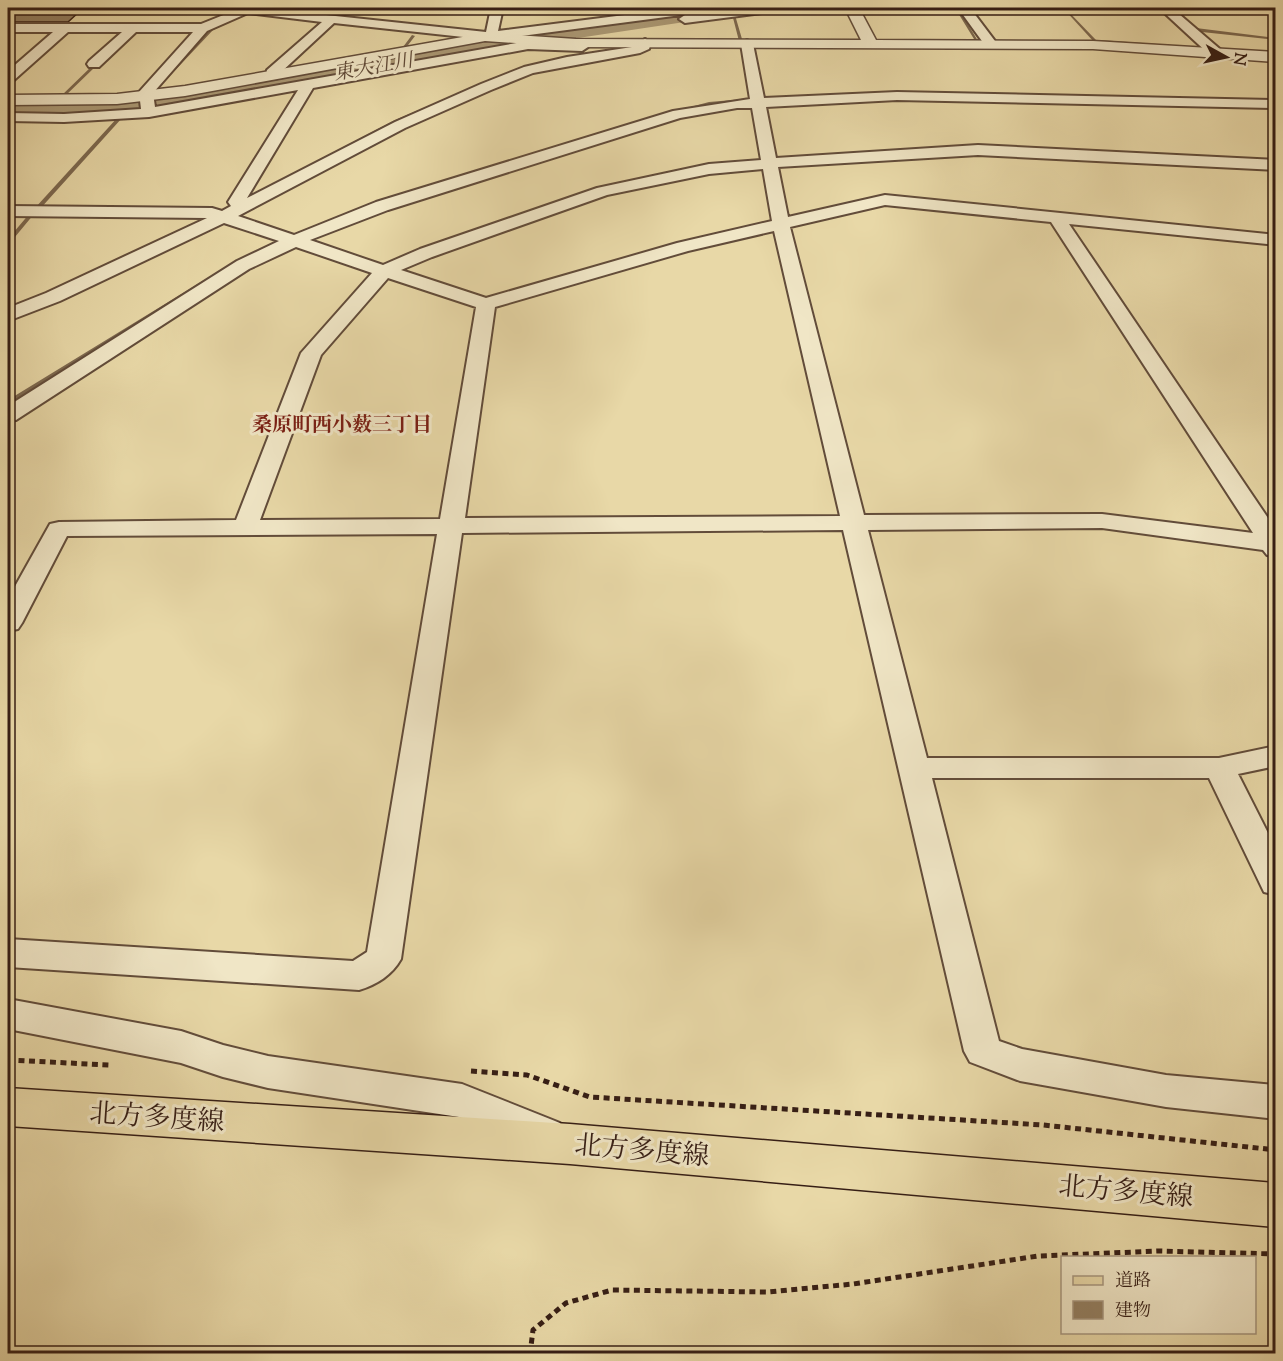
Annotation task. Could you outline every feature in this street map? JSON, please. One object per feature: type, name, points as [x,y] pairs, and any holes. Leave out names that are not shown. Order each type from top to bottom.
[{"type":"main road","name":"北方多度線","points":[[8,1107],[570,1144],[1275,1205]]},
{"type":"street","points":[[496,37],[497,8]]},
{"type":"street","points":[[8,100],[77,100],[147,105],[273,75],[462,41],[704,8]]},
{"type":"street","points":[[547,42],[584,33],[770,8]]},
{"type":"street","points":[[852,8],[871,44]]},
{"type":"street","points":[[964,8],[992,45]]},
{"type":"street","points":[[1165,8],[1216,53]]},
{"type":"street","points":[[242,9],[328,23],[448,37],[462,41]]},
{"type":"street","points":[[147,105],[146,92],[203,28],[242,9],[316,12],[547,42],[641,46]]},
{"type":"street","points":[[38,27],[74,12]]},
{"type":"street","points":[[8,27],[102,27],[128,23],[203,28]]},
{"type":"street","points":[[94,64],[128,23]]},
{"type":"street","points":[[273,75],[272,73],[328,23]]},
{"type":"street","points":[[8,78],[66,27]]},
{"type":"street","points":[[747,44],[782,224],[983,1051],[1020,1065],[1166,1091],[1275,1102]]},
{"type":"street","points":[[8,117],[64,118],[147,105],[306,86],[528,45],[1114,46],[1275,57]]},
{"type":"street","points":[[8,315],[53,297],[223,217],[400,125],[486,87],[529,70],[641,46]]},
{"type":"street","points":[[241,207],[236,202],[306,86]]},
{"type":"street","points":[[88,344],[209,270],[287,238],[678,114],[710,107],[756,99],[921,90],[1275,98]]},
{"type":"street","points":[[756,99],[897,96],[1275,104]]},
{"type":"street","points":[[245,528],[311,353],[384,271],[426,253],[603,191],[709,169],[769,162],[978,150],[1275,165]]},
{"type":"street","points":[[8,211],[212,213],[486,304],[683,247],[885,200],[1269,239],[1275,256]]},
{"type":"street","points":[[1060,217],[1060,223],[1274,546]]},
{"type":"street","points":[[8,416],[287,238]]},
{"type":"street","points":[[8,953],[359,976],[383,959],[486,304]]},
{"type":"street","points":[[8,623],[59,529],[1102,521],[1274,546]]},
{"type":"street","points":[[915,768],[1219,768],[1275,756]]},
{"type":"street","points":[[1219,768],[1275,882]]},
{"type":"street","points":[[8,1014],[181,1047],[223,1061],[268,1072],[462,1101],[570,1144]]},
{"type":"path","points":[[8,1060],[121,1066]]},
{"type":"path","points":[[469,1071],[527,1075],[590,1097],[1043,1125],[1275,1150]]},
{"type":"path","points":[[530,1353],[533,1330],[566,1304],[612,1290],[768,1292],[853,1284],[1049,1256],[1158,1251],[1275,1254]]},
{"type":"building","points":[[32,9],[79,12],[68,22],[8,22],[8,12],[23,13]]},
{"type":"waterway","points":[[309,13],[313,8]]},
{"type":"waterway","name":"東大江川","points":[[8,110],[107,109],[169,103],[498,43],[738,8]]},
{"type":"waterway","points":[[957,8],[977,40],[963,40]]},
{"type":"waterway","points":[[1064,8],[1095,41]]},
{"type":"waterway","points":[[1172,8],[1195,29],[1276,39]]},
{"type":"waterway","points":[[733,15],[740,40],[749,40]]},
{"type":"waterway","points":[[165,79],[212,29],[228,22]]},
{"type":"waterway","points":[[395,50],[404,48],[413,36]]},
{"type":"waterway","points":[[1099,41],[1172,46]]},
{"type":"waterway","points":[[62,97],[94,66]]},
{"type":"waterway","points":[[244,200],[397,121],[517,70]]},
{"type":"waterway","points":[[838,95],[876,93]]},
{"type":"waterway","points":[[666,114],[709,103],[756,99]]},
{"type":"waterway","points":[[37,209],[120,118]]},
{"type":"waterway","points":[[284,239],[353,212]]},
{"type":"waterway","points":[[8,242],[32,214]]},
{"type":"waterway","points":[[8,402],[232,265]]},
{"type":"district","name":"桑原町西小薮三丁目","points":[[342,424]]}]
